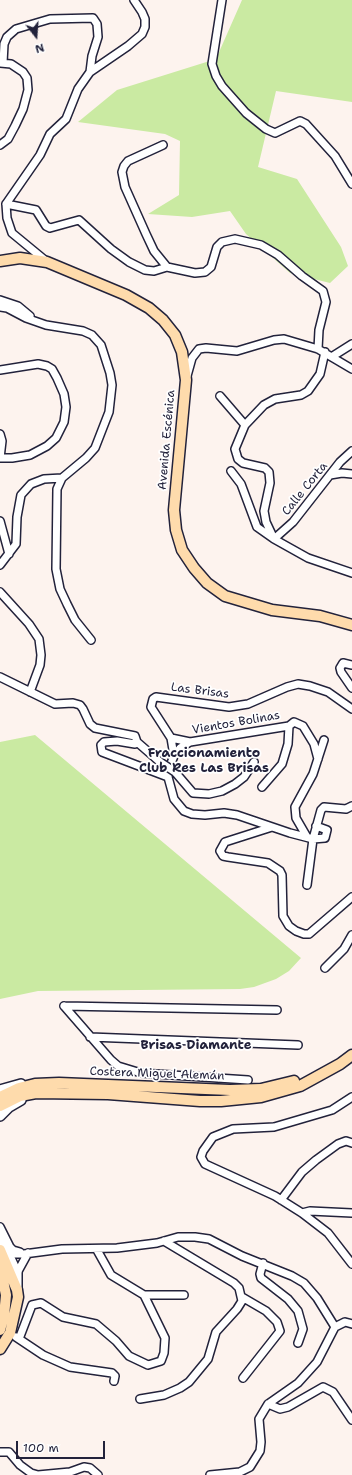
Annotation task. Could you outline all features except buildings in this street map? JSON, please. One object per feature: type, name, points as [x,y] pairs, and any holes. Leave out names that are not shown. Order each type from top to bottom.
[{"type":"main road","name":"Avenida Escénica","points":[[0,261],[20,258],[47,262],[126,295],[150,308],[163,320],[175,335],[182,352],[186,380],[174,510],[176,530],[182,550],[194,568],[207,583],[225,596],[242,603],[272,610],[320,616],[352,625]]},
{"type":"main road","points":[[158,1098],[221,1101],[261,1097],[300,1086],[336,1067],[352,1055]]},
{"type":"main road","name":"Costera Miguel Alemán","points":[[0,1097],[19,1088],[99,1084],[189,1089],[261,1089],[313,1078]]},
{"type":"main road","name":"Costera Miguel Alemán","points":[[0,1106],[35,1088],[158,1098]]},
{"type":"main road","points":[[158,1098],[180,1093],[189,1089],[199,1095],[221,1101]]},
{"type":"main road","points":[[0,1330],[10,1316],[18,1298],[17,1290],[4,1252]]},
{"type":"main road","points":[[0,1266],[6,1295],[5,1305],[10,1316],[15,1336],[0,1349]]},
{"type":"street","points":[[3,202],[40,155],[50,134],[66,119],[78,89],[90,72],[128,46],[142,34],[145,27],[145,19],[134,0]]},
{"type":"street","points":[[222,0],[212,64],[216,76],[222,86],[246,113],[266,129],[275,133],[300,120],[306,124],[335,156],[352,184]]},
{"type":"street","points":[[0,145],[8,139],[24,110],[28,90],[27,78],[23,72],[11,64],[2,63],[6,37],[16,29],[50,19],[93,18],[97,24],[98,37],[92,56],[90,72]]},
{"type":"street","points":[[163,144],[128,161],[124,166],[123,179],[154,250],[167,267]]},
{"type":"street","points":[[3,202],[12,233],[47,262]]},
{"type":"street","points":[[3,202],[36,210],[46,226],[50,228],[80,220],[111,250],[137,266],[154,271],[167,267],[195,273],[205,272],[211,267],[217,247],[228,239],[245,241],[270,250],[302,276],[318,286],[325,295],[326,302],[319,330],[322,351],[320,374],[308,391],[300,395],[275,399],[257,411],[245,425],[237,441],[236,454],[243,463],[265,468],[269,472],[270,483],[264,511],[266,522],[274,539]]},
{"type":"street","points":[[0,300],[18,306],[36,321]]},
{"type":"street","points":[[0,307],[7,308],[52,327],[83,331],[92,335],[101,345],[110,373],[112,385],[109,412],[95,448],[86,458],[62,478],[57,489],[56,569],[60,589],[75,620],[92,640]]},
{"type":"street","points":[[186,380],[192,358],[198,349],[206,348],[237,351],[269,341],[284,339],[322,351],[333,356],[352,369]]},
{"type":"street","points":[[333,356],[352,344]]},
{"type":"street","points":[[0,370],[38,364],[47,366],[52,369],[57,378],[64,394],[66,408],[64,422],[56,438],[47,446],[30,455],[0,458],[2,442],[0,434]]},
{"type":"street","points":[[220,396],[245,425]]},
{"type":"street","name":"Calle Corta","points":[[274,539],[293,522],[330,475],[352,451]]},
{"type":"street","points":[[231,471],[241,484],[257,527],[274,539],[308,558],[352,573]]},
{"type":"street","points":[[330,475],[342,473],[352,474]]},
{"type":"street","points":[[0,565],[16,544],[17,517],[21,495],[31,484],[44,479],[62,478]]},
{"type":"street","points":[[0,521],[9,554]]},
{"type":"street","points":[[0,592],[29,624],[39,639],[41,655],[40,665],[30,692]]},
{"type":"street","points":[[352,665],[343,663],[340,668],[340,672],[352,688]]},
{"type":"street","points":[[0,676],[55,704],[73,703],[80,705],[84,709],[90,724],[95,728],[135,736],[137,742],[160,762],[179,775],[193,792],[209,794],[222,791],[244,777],[254,762]]},
{"type":"street","name":"Las Brisas","points":[[174,756],[171,738],[151,707],[153,699],[156,697],[229,707],[248,704],[287,687],[298,684],[328,692],[352,709]]},
{"type":"street","points":[[288,726],[294,722],[303,726],[314,744],[318,759]]},
{"type":"street","name":"Vientos Bolinas","points":[[174,756],[180,748],[190,742],[288,726],[288,744],[282,764],[262,787]]},
{"type":"street","points":[[171,738],[190,742]]},
{"type":"street","points":[[310,838],[296,818],[295,808],[313,774],[324,740]]},
{"type":"street","points":[[137,742],[131,745],[108,741],[104,742],[101,749],[104,754],[168,777]]},
{"type":"street","points":[[174,756],[169,768],[168,777],[174,799],[184,811],[192,814],[205,815],[224,813],[238,815],[272,827],[321,840],[327,833],[325,828],[316,826]]},
{"type":"street","points":[[307,885],[310,838],[316,826],[319,813],[324,807],[346,809],[352,806]]},
{"type":"street","points":[[272,827],[226,842],[220,851],[223,856],[268,863],[280,871],[282,875],[283,916],[289,926],[296,931],[309,934],[352,897]]},
{"type":"street","points":[[325,968],[344,949],[352,935]]},
{"type":"street","points":[[248,1080],[141,1073],[118,1066],[90,1037],[64,1006],[277,1010]]},
{"type":"street","points":[[90,1037],[298,1045]]},
{"type":"street","points":[[189,1089],[190,1076]]},
{"type":"street","points":[[0,1090],[20,1084],[35,1088]]},
{"type":"street","points":[[0,1116],[35,1088]]},
{"type":"street","points":[[352,1097],[332,1110],[274,1127],[233,1129],[213,1137],[202,1151],[201,1157],[205,1164],[281,1200],[302,1213],[328,1233],[352,1264]]},
{"type":"street","points":[[281,1200],[302,1172],[316,1160],[338,1144],[346,1141],[352,1143]]},
{"type":"street","points":[[302,1213],[310,1211],[352,1213]]},
{"type":"street","points":[[0,1227],[13,1250],[28,1253]]},
{"type":"street","points":[[0,1236],[4,1252],[17,1273]]},
{"type":"street","points":[[4,1252],[28,1253],[62,1249],[97,1250],[184,1237],[208,1239],[242,1256],[263,1263],[292,1276],[304,1283],[318,1298],[335,1327]]},
{"type":"street","points":[[140,1400],[168,1393],[180,1388],[195,1375],[208,1359],[216,1332],[237,1309],[242,1301],[239,1288],[234,1283],[164,1240]]},
{"type":"street","points":[[97,1250],[111,1275],[144,1295],[184,1295]]},
{"type":"street","points":[[17,1290],[17,1273],[28,1253]]},
{"type":"street","points":[[263,1263],[260,1274],[261,1278],[288,1299],[298,1311],[303,1329],[298,1343]]},
{"type":"street","points":[[0,1289],[5,1305]]},
{"type":"street","points":[[114,1382],[115,1376],[112,1373],[70,1367],[43,1355],[15,1336],[32,1305],[41,1303],[63,1317],[96,1324],[116,1341],[129,1356],[148,1365],[161,1361],[164,1352],[164,1338],[144,1295]]},
{"type":"street","points":[[242,1297],[266,1311],[276,1322],[280,1331],[243,1378]]},
{"type":"street","points":[[210,1475],[240,1472],[250,1467],[260,1451],[261,1442],[259,1419],[268,1404],[298,1383],[316,1362],[335,1327],[344,1322],[352,1324]]},
{"type":"street","points":[[265,1349],[272,1354]]},
{"type":"street","points":[[268,1404],[280,1409],[288,1407],[323,1387],[334,1392],[352,1420]]},
{"type":"street","points":[[0,1452],[9,1452],[20,1465],[31,1473],[38,1475],[70,1472],[84,1468],[90,1468],[98,1475]]},
{"type":"green space","points":[[242,0],[352,0],[352,102],[276,91],[258,167],[297,179],[341,247],[348,266],[330,283],[290,273],[246,234],[230,211],[192,217],[148,214],[179,195],[180,141],[165,134],[78,122],[117,90],[216,59]]},
{"type":"green space","points":[[35,735],[301,958],[289,971],[276,979],[254,987],[240,989],[38,991],[0,999],[0,742]]},
{"type":"district","name":"Fraccionamiento Club Res Las Brisas","points":[[204,762]]},
{"type":"district","name":"Brisas Diamante","points":[[196,1046]]}]
